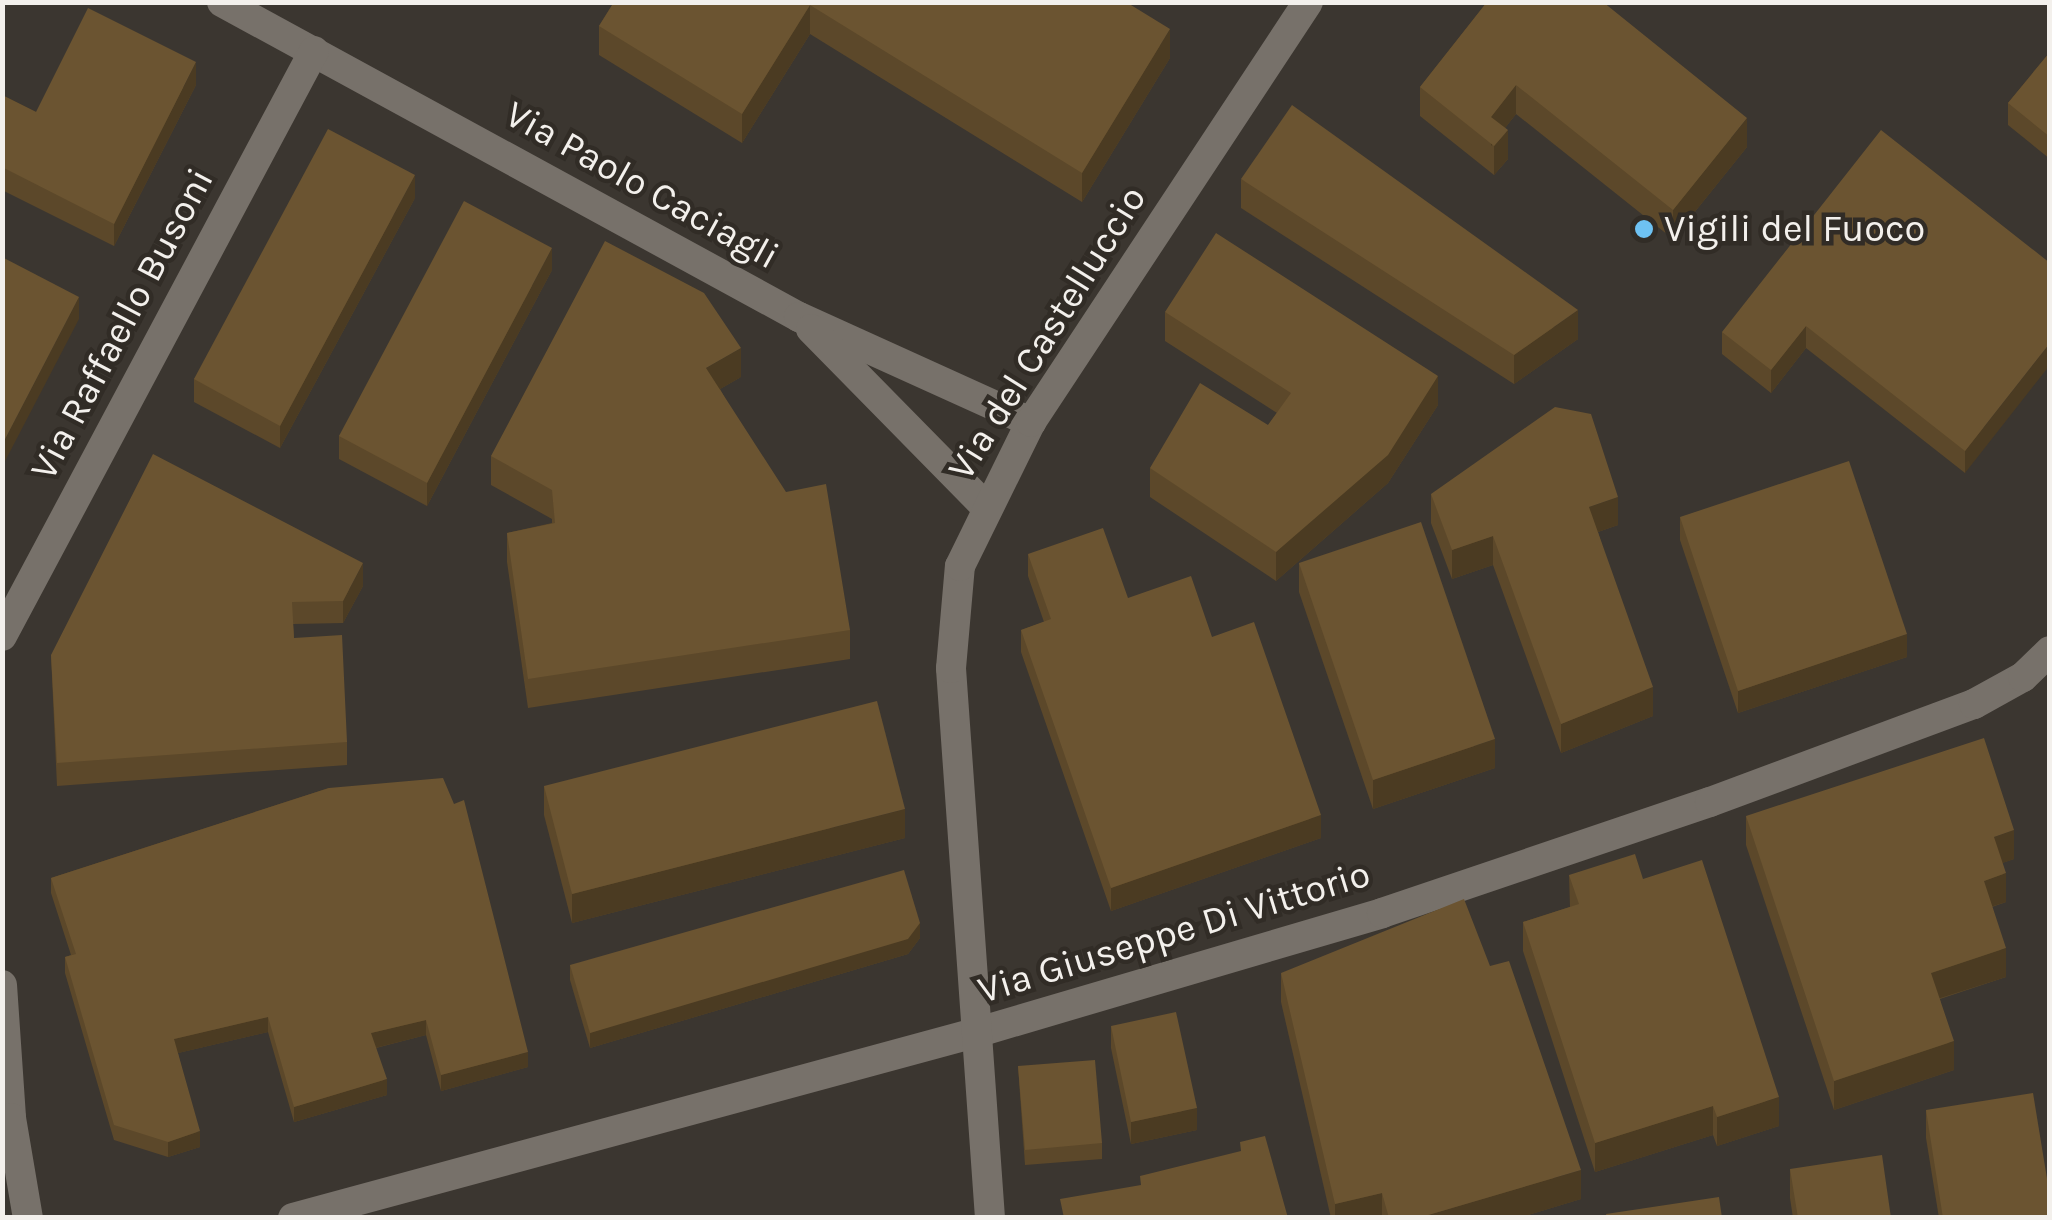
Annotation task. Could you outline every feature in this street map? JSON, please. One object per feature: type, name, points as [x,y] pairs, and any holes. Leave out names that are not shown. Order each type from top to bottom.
[{"type":"street","name":"Via Paolo Caciagli","points":[[222,2],[799,316],[1031,422]]},
{"type":"street","name":"Via del Castelluccio","points":[[990,1218],[982,1031],[951,619],[960,566],[985,506],[1031,422],[1301,5]]},
{"type":"street","name":"Via Raffaello Busoni","points":[[2,636],[314,52]]},
{"type":"street","points":[[799,316],[985,506]]},
{"type":"street","name":"Via Giuseppe Di Vittorio","points":[[293,1218],[982,1031],[1382,913],[1710,802],[1974,704],[2047,659]]},
{"type":"street","points":[[2,985],[10,1118],[28,1218]]},
{"type":"building","points":[[614,2],[1126,2],[1170,29],[1082,173],[810,5],[742,114],[599,26]]},
{"type":"building","points":[[1487,2],[1603,2],[1747,118],[1673,210],[1516,85],[1491,117],[1508,130],[1494,146],[1420,87]]},
{"type":"building","points":[[88,8],[196,62],[114,224],[2,167],[2,95],[36,112]]},
{"type":"building","points":[[2050,52],[2050,137],[2008,103]]},
{"type":"building","points":[[1292,105],[1578,310],[1514,355],[1241,179]]},
{"type":"building","points":[[328,129],[415,175],[280,426],[194,379]]},
{"type":"building","points":[[1881,130],[2050,263],[2050,343],[1965,451],[1806,326],[1771,370],[1722,332]]},
{"type":"building","points":[[464,201],[552,248],[427,483],[339,436]]},
{"type":"building","points":[[1216,233],[1438,376],[1388,455],[1276,552],[1150,468],[1200,383],[1268,425],[1291,393],[1165,312]]},
{"type":"building","points":[[605,241],[704,293],[741,348],[706,368],[786,492],[826,484],[850,630],[528,679],[507,533],[555,523],[552,490],[491,456]]},
{"type":"building","points":[[2,257],[79,297],[2,445]]},
{"type":"building","points":[[1555,407],[1591,414],[1618,497],[1589,507],[1653,687],[1561,724],[1493,536],[1452,550],[1431,494]]},
{"type":"building","points":[[153,454],[363,563],[343,601],[292,602],[294,638],[342,635],[347,742],[57,763],[51,655]]},
{"type":"building","points":[[1849,461],[1907,634],[1738,691],[1680,517]]},
{"type":"building","points":[[1421,522],[1495,739],[1373,780],[1299,563]]},
{"type":"building","points":[[1103,528],[1128,598],[1191,576],[1212,637],[1254,622],[1321,815],[1111,888],[1021,630],[1051,619],[1028,554]]},
{"type":"building","points":[[877,701],[905,809],[572,894],[544,786]]},
{"type":"building","points":[[1984,738],[2014,830],[1994,837],[2006,873],[1984,881],[2006,948],[1931,973],[1954,1041],[1834,1081],[1746,816]]},
{"type":"building","points":[[443,778],[454,804],[464,800],[528,1052],[441,1075],[426,1020],[371,1033],[387,1079],[294,1107],[268,1017],[174,1039],[200,1131],[168,1142],[114,1125],[65,957],[76,954],[51,878],[329,788]]},
{"type":"building","points":[[1635,854],[1643,879],[1702,860],[1779,1097],[1717,1117],[1713,1106],[1595,1143],[1523,922],[1579,904],[1569,875]]},
{"type":"building","points":[[904,870],[920,923],[908,939],[590,1033],[570,965]]},
{"type":"building","points":[[1464,899],[1490,966],[1509,961],[1581,1170],[1418,1218],[1389,1218],[1382,1193],[1335,1204],[1281,973]]},
{"type":"building","points":[[1176,1012],[1197,1108],[1131,1122],[1111,1026]]},
{"type":"building","points":[[1095,1060],[1102,1143],[1025,1150],[1018,1066]]},
{"type":"building","points":[[2033,1093],[2050,1218],[1943,1218],[1926,1110]]},
{"type":"building","points":[[1265,1136],[1288,1218],[1064,1218],[1060,1199],[1141,1185],[1140,1176],[1241,1151],[1240,1142]]},
{"type":"building","points":[[1882,1155],[1891,1218],[1798,1218],[1790,1169]]},
{"type":"building","points":[[1719,1197],[1722,1218],[1607,1218],[1606,1214]]},
{"type":"place","name":"Vigili del Fuoco","points":[[1644,229]]}]
